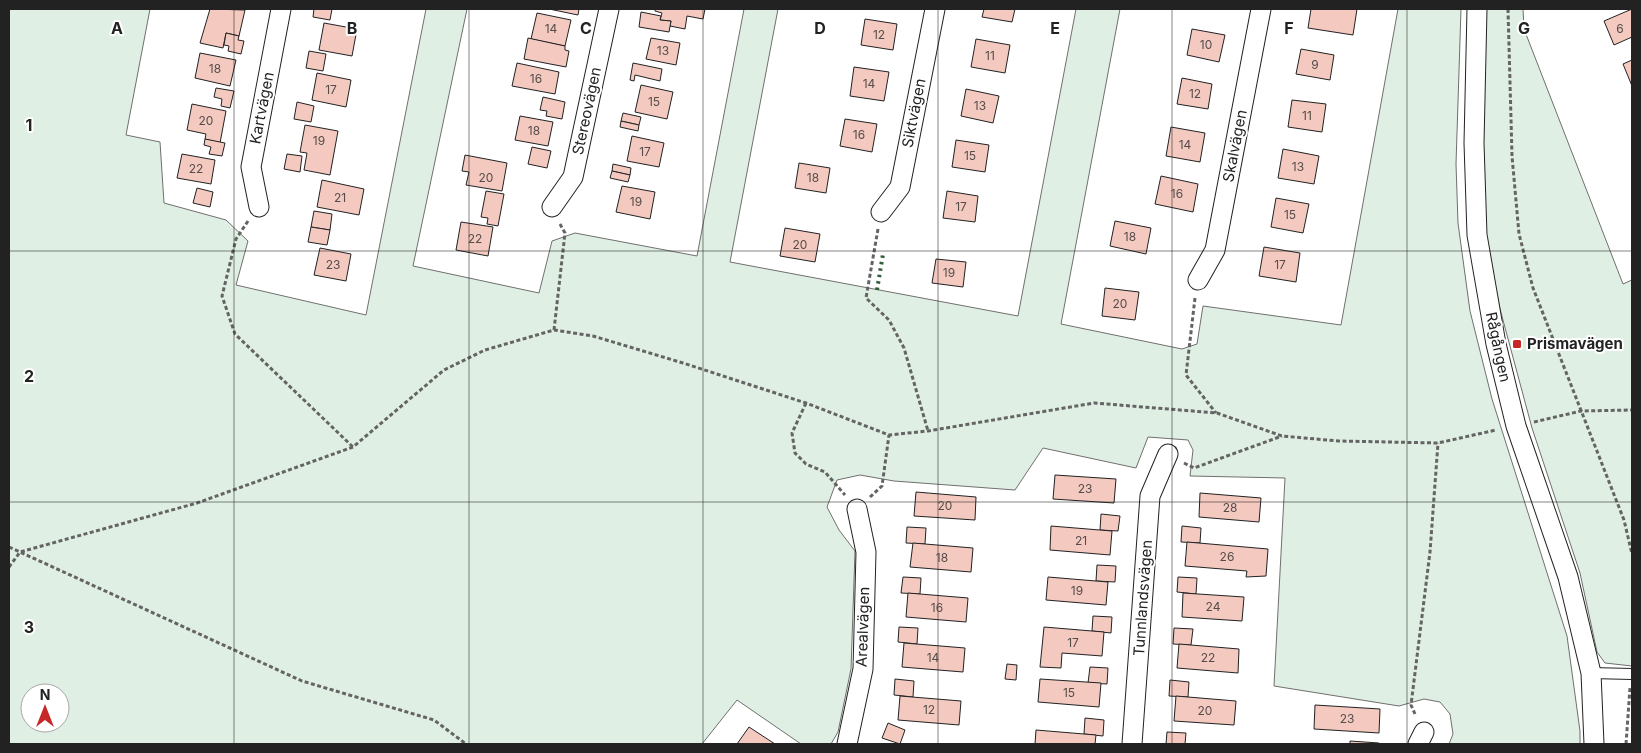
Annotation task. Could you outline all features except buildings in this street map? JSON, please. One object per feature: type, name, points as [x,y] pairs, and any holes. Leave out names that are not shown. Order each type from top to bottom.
[{"type":"street","name":"Kartvägen","points":[[259,207],[251,167],[281,9]]},
{"type":"street","name":"Stereovägen","points":[[552,207],[573,177],[609,9]]},
{"type":"street","name":"Siktvägen","points":[[881,212],[900,187],[935,9]]},
{"type":"street","name":"Skalvägen","points":[[1198,280],[1216,250],[1261,9]]},
{"type":"street","name":"Rågången","points":[[1477,9],[1474,143],[1477,235],[1496,344],[1516,426],[1568,577],[1591,673],[1594,744]]},
{"type":"street","name":"Tunnlandsvägen","points":[[1132,744],[1150,496],[1168,454]]},
{"type":"street","name":"Arealvägen","points":[[847,744],[862,669],[866,552],[857,509]]},
{"type":"lane","points":[[1591,673],[1631,674]]},
{"type":"path","points":[[1508,9],[1512,156],[1519,234],[1533,288],[1624,520],[1632,554]]},
{"type":"path","points":[[259,207],[236,239],[222,296],[235,334],[353,447]]},
{"type":"path","points":[[552,207],[565,233],[554,330]]},
{"type":"path","points":[[881,212],[866,298],[889,320],[904,348],[928,431]]},
{"type":"path","points":[[1198,280],[1186,375],[1216,414]]},
{"type":"path","points":[[9,567],[20,552],[197,503],[353,447],[444,370],[485,350],[554,330],[611,342],[806,403],[889,435],[928,431],[1094,403],[1216,414],[1282,436],[1338,441],[1438,443],[1581,411],[1632,410]]},
{"type":"path","points":[[806,403],[792,433],[795,453],[806,464],[825,472],[857,509],[882,486],[889,435]]},
{"type":"path","points":[[1168,454],[1194,468],[1282,436]]},
{"type":"path","points":[[1421,738],[1411,705],[1430,552],[1438,443]]},
{"type":"path","points":[[9,547],[302,682],[434,720],[466,744]]},
{"type":"path","points":[[1631,674],[1626,743],[1632,742]]},
{"type":"green space","points":[[9,9],[150,9],[126,135],[160,142],[164,203],[226,220],[248,241],[236,285],[366,315],[426,9],[467,9],[413,266],[539,293],[552,241],[575,233],[697,256],[744,9],[778,9],[730,262],[1018,316],[1076,9],[1120,9],[1061,324],[1182,349],[1197,344],[1203,306],[1341,325],[1398,9],[1461,9],[1456,164],[1458,223],[1470,311],[1492,399],[1567,636],[1580,731],[1580,744],[1449,744],[1453,734],[1450,714],[1440,702],[1424,699],[1399,706],[1274,686],[1285,478],[1190,476],[1193,450],[1188,440],[1148,437],[1136,468],[1043,448],[1015,490],[894,481],[860,475],[837,480],[827,507],[839,530],[855,551],[851,669],[838,732],[831,744],[801,744],[737,700],[702,744],[9,744]]},
{"type":"green space","points":[[1486,9],[1523,9],[1524,29],[1623,284],[1632,280],[1632,666],[1605,663],[1597,652],[1580,573],[1532,428],[1500,309],[1486,241],[1482,144]]},
{"type":"hedge","points":[[877,290],[883,254]]},
{"type":"place","name":"Prismavägen","points":[[1517,344]]}]
